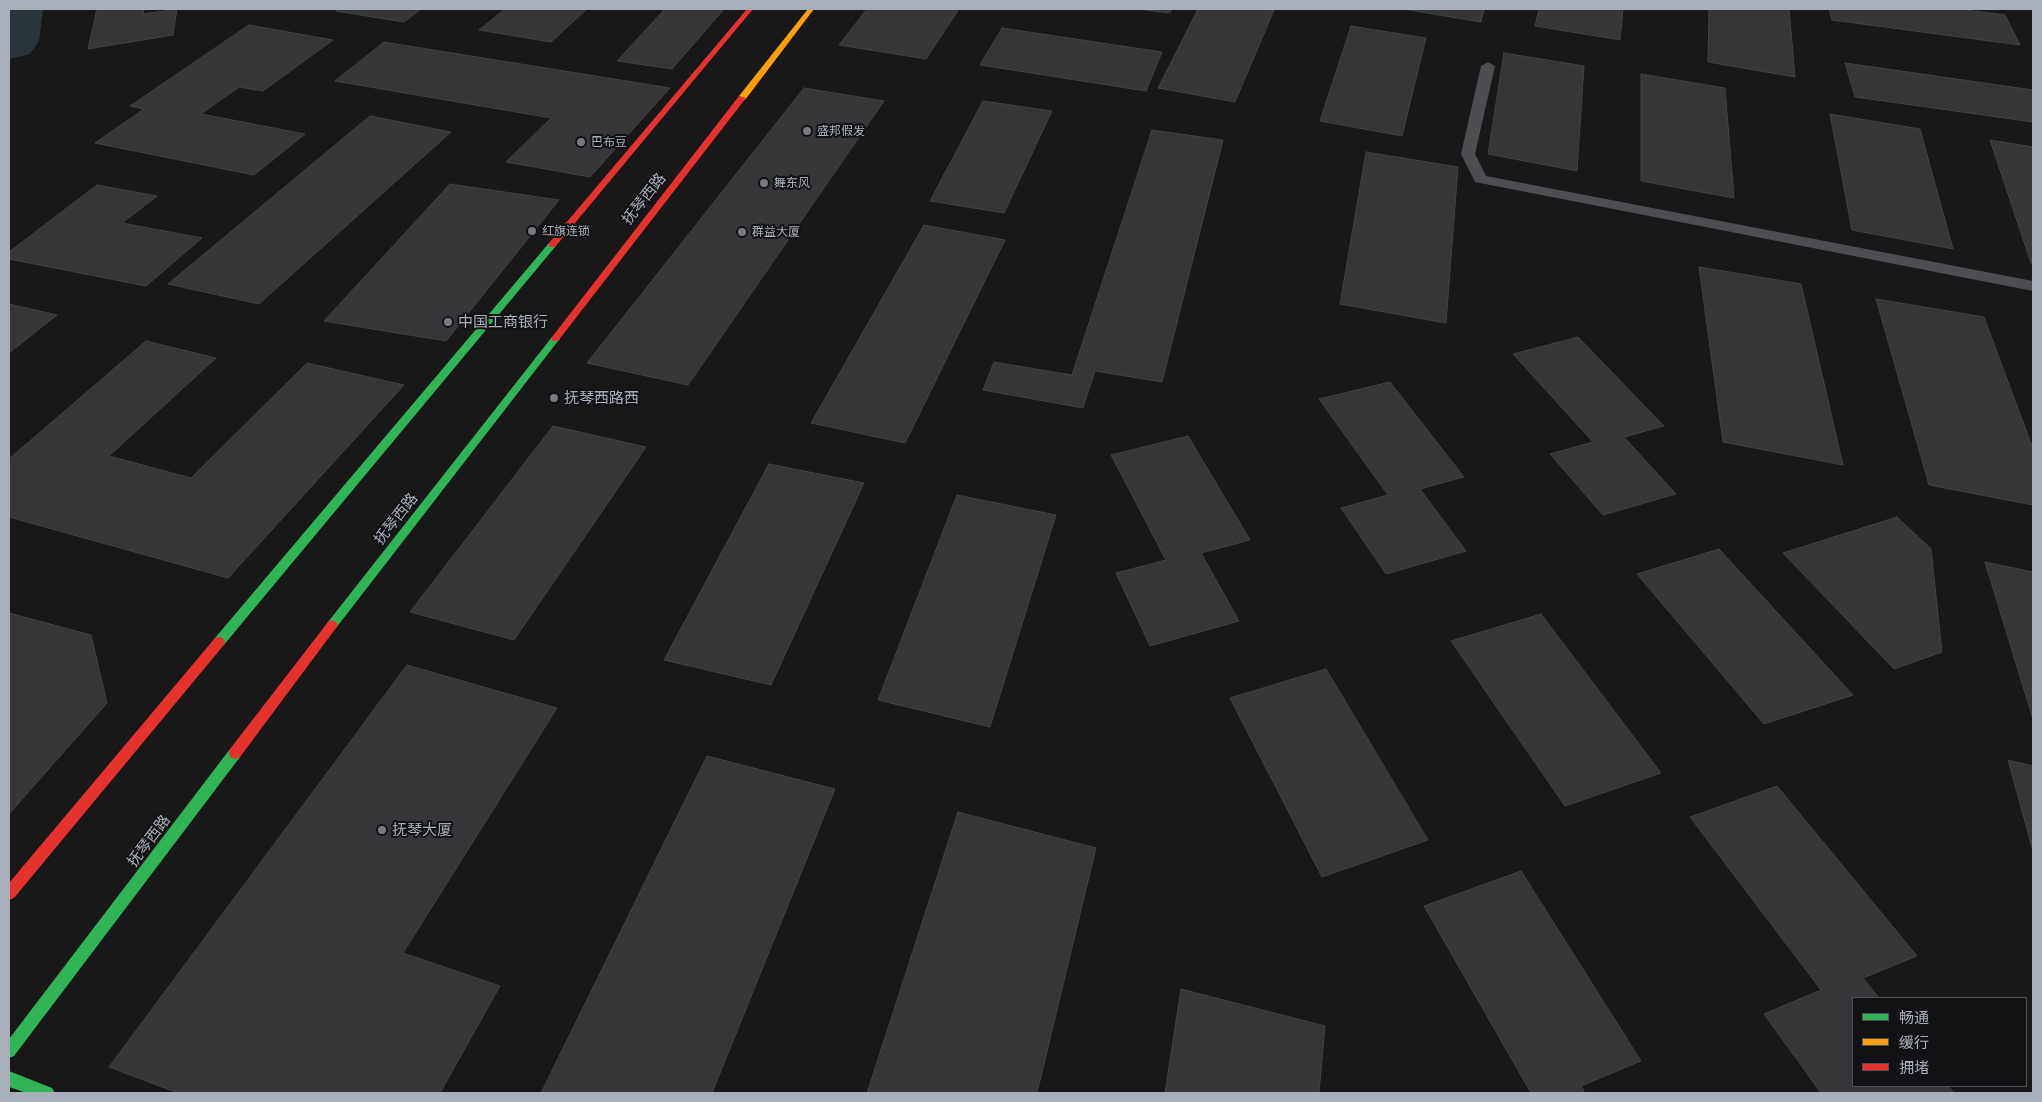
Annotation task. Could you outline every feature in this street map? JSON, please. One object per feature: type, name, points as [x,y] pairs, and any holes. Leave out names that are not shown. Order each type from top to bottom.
[{"type":"main road","points":[[9,893],[750,9]]},
{"type":"main road","name":"抚琴西路","points":[[9,1051],[295,674],[811,9]]},
{"type":"main road","points":[[9,1080],[46,1093]]},
{"type":"lane","points":[[1488,66],[1468,154],[1480,179],[2033,286]]},
{"type":"building","points":[[97,9],[144,9],[143,14],[177,9],[173,35],[88,49]]},
{"type":"building","points":[[339,9],[421,9],[404,22],[336,11]]},
{"type":"building","points":[[505,9],[587,9],[551,42],[479,30]]},
{"type":"building","points":[[665,9],[724,9],[672,69],[617,61]]},
{"type":"building","points":[[867,9],[959,9],[926,59],[839,45]]},
{"type":"building","points":[[1137,9],[1172,9],[1170,13]]},
{"type":"building","points":[[1198,9],[1274,10],[1235,102],[1158,88]]},
{"type":"building","points":[[1403,9],[1484,9],[1481,22]]},
{"type":"building","points":[[1539,9],[1623,9],[1620,40],[1535,26]]},
{"type":"building","points":[[1709,9],[1789,9],[1795,77],[1708,62]]},
{"type":"building","points":[[1829,9],[1958,9],[2005,15],[2020,45],[1832,20]]},
{"type":"building","points":[[249,25],[333,40],[263,91],[239,87],[201,114],[305,134],[254,175],[95,143],[144,109],[130,106]]},
{"type":"building","points":[[1351,26],[1426,38],[1402,136],[1320,121]]},
{"type":"building","points":[[1002,28],[1162,52],[1146,91],[980,65]]},
{"type":"building","points":[[384,42],[670,88],[590,177],[506,162],[551,118],[335,81]]},
{"type":"building","points":[[1504,53],[1584,66],[1577,171],[1488,154]]},
{"type":"building","points":[[1845,63],[2033,90],[2033,122],[1855,97]]},
{"type":"building","points":[[1641,74],[1725,88],[1734,198],[1641,181]]},
{"type":"building","name":"群益大厦","points":[[804,88],[884,101],[688,385],[587,363]]},
{"type":"building","points":[[983,101],[1052,111],[1004,213],[930,201]]},
{"type":"building","points":[[1830,114],[1920,129],[1953,249],[1852,230]]},
{"type":"building","points":[[370,116],[451,132],[259,304],[168,284]]},
{"type":"building","points":[[1152,130],[1223,140],[1162,382],[1095,371],[1083,408],[983,390],[994,362],[1072,375]]},
{"type":"building","points":[[1990,140],[2033,147],[2033,264],[2031,263]]},
{"type":"building","points":[[1366,152],[1458,167],[1446,323],[1340,304]]},
{"type":"building","points":[[450,184],[559,200],[446,341],[324,321]]},
{"type":"building","points":[[97,185],[157,196],[122,223],[202,238],[146,286],[9,259],[9,252]]},
{"type":"building","points":[[924,225],[1005,240],[905,443],[811,423]]},
{"type":"building","points":[[1699,267],[1801,284],[1843,465],[1723,442]]},
{"type":"building","points":[[1876,299],[1984,317],[2033,449],[2033,505],[1929,485]]},
{"type":"building","points":[[9,304],[57,315],[9,353]]},
{"type":"building","points":[[1578,337],[1664,426],[1624,437],[1676,494],[1603,515],[1550,454],[1593,442],[1513,354]]},
{"type":"building","points":[[146,341],[216,358],[109,456],[191,478],[307,363],[404,385],[228,578],[9,517],[9,459]]},
{"type":"building","points":[[1390,382],[1464,477],[1420,489],[1466,551],[1386,574],[1341,508],[1388,495],[1319,399]]},
{"type":"building","points":[[553,426],[646,447],[514,640],[410,612]]},
{"type":"building","points":[[1188,436],[1250,540],[1201,553],[1239,621],[1150,646],[1116,573],[1166,560],[1111,455]]},
{"type":"building","points":[[769,464],[864,483],[771,685],[664,660]]},
{"type":"building","points":[[957,495],[1056,515],[990,727],[878,700]]},
{"type":"building","points":[[1897,517],[1931,549],[1942,652],[1894,669],[1783,553]]},
{"type":"building","points":[[1719,549],[1853,695],[1764,724],[1637,574]]},
{"type":"building","points":[[1985,562],[2033,572],[2033,719]]},
{"type":"building","points":[[9,613],[91,635],[107,703],[9,814]]},
{"type":"building","points":[[1541,614],[1661,773],[1565,806],[1451,641]]},
{"type":"building","name":"抚琴大厦","points":[[407,665],[557,708],[403,953],[500,986],[440,1093],[178,1093],[109,1067]]},
{"type":"building","points":[[1326,669],[1428,840],[1322,877],[1230,698]]},
{"type":"building","points":[[707,756],[835,789],[712,1093],[541,1093]]},
{"type":"building","points":[[2008,760],[2033,766],[2033,851]]},
{"type":"building","points":[[1777,786],[1917,956],[1863,978],[1878,997],[1852,997],[1852,1087],[1949,1087],[1954,1093],[1821,1093],[1764,1014],[1821,990],[1690,817]]},
{"type":"building","points":[[958,812],[1096,848],[1037,1093],[867,1093]]},
{"type":"building","points":[[1521,871],[1641,1061],[1581,1086],[1585,1093],[1531,1093],[1424,906]]},
{"type":"building","points":[[1181,989],[1325,1026],[1319,1093],[1165,1093]]},
{"type":"waterway","points":[[9,41],[14,9]]},
{"type":"traffic: fast","points":[[219,642],[552,245]]},
{"type":"traffic: fast","points":[[332,625],[555,339]]},
{"type":"traffic: fast","points":[[9,1051],[235,753]]},
{"type":"traffic: fast","points":[[9,1079],[47,1093]]},
{"type":"traffic: slow","points":[[742,98],[811,9]]},
{"type":"traffic: jam","points":[[552,245],[750,9]]},
{"type":"traffic: jam","points":[[555,339],[742,98]]},
{"type":"traffic: jam","points":[[235,753],[332,625]]},
{"type":"traffic: jam","points":[[9,893],[219,642]]},
{"type":"place","name":"盛邦假发","points":[[807,131]]},
{"type":"place","name":"巴布豆","points":[[581,142]]},
{"type":"place","name":"舞东风","points":[[764,183]]},
{"type":"place","name":"红旗连锁","points":[[532,231]]},
{"type":"place","name":"群益大厦","points":[[742,232]]},
{"type":"place","name":"中国工商银行","points":[[448,322]]},
{"type":"place","name":"抚琴西路西","points":[[554,398]]},
{"type":"place","name":"抚琴大厦","points":[[382,830]]}]
